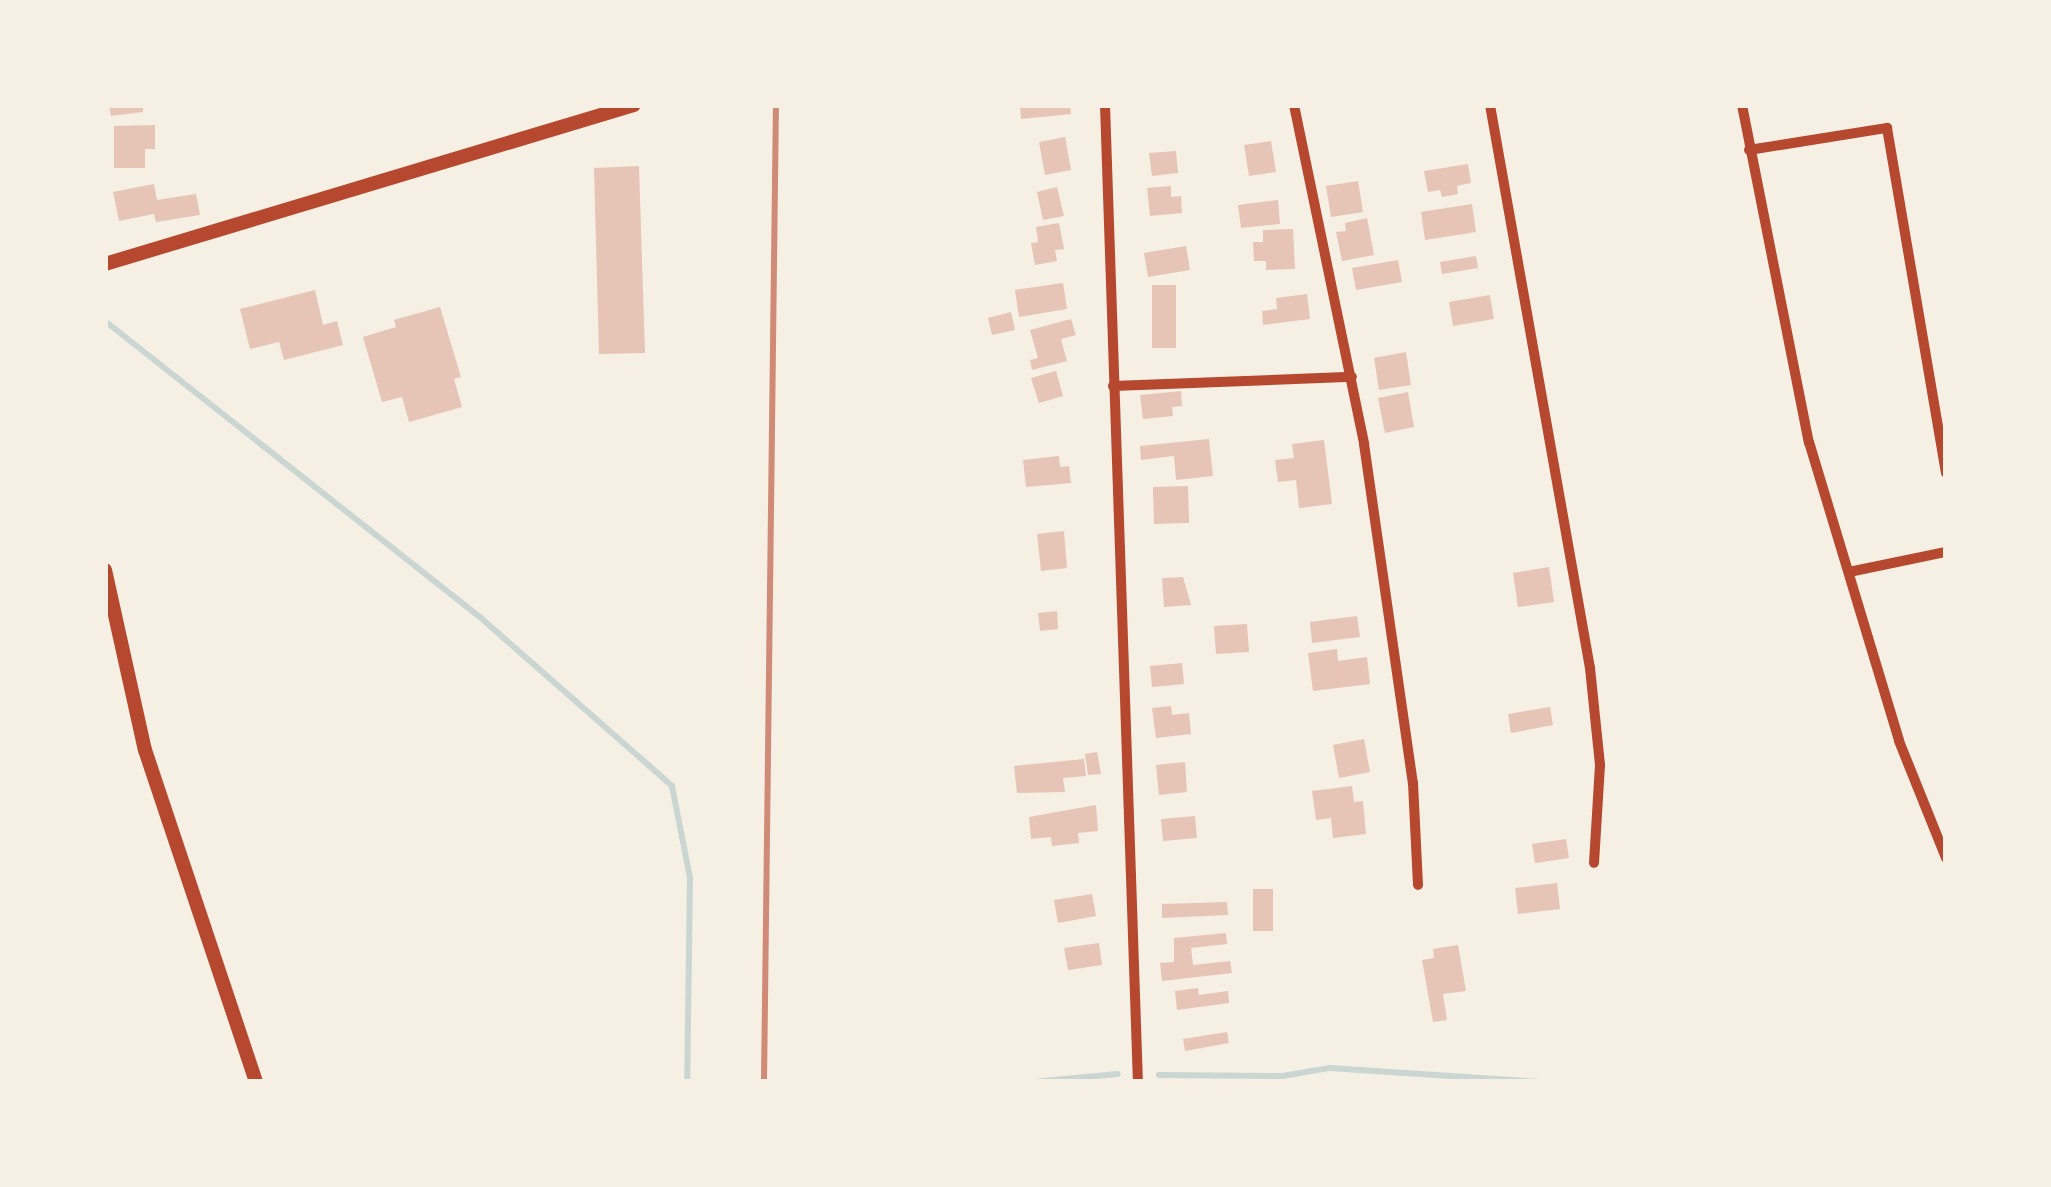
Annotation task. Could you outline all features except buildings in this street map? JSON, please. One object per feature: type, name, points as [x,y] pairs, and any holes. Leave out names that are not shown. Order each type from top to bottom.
[{"type":"street","points":[[105,264],[634,105]]},
{"type":"street","points":[[1105,105],[1138,1082]]},
{"type":"street","points":[[1294,105],[1352,377],[1413,784],[1418,885]]},
{"type":"street","points":[[1490,105],[1590,668],[1600,765],[1594,863]]},
{"type":"street","points":[[1742,105],[1798,394],[1899,741],[1946,858]]},
{"type":"street","points":[[1749,150],[1887,128],[1946,473]]},
{"type":"street","points":[[1113,386],[1352,377]]},
{"type":"street","points":[[1849,572],[1946,552]]},
{"type":"street","points":[[105,570],[145,750],[256,1082]]},
{"type":"waterway","points":[[105,321],[481,618],[672,786],[690,878],[687,1082]]},
{"type":"waterway","points":[[1159,1075],[1282,1076],[1330,1068],[1540,1082]]},
{"type":"waterway","points":[[1033,1082],[1118,1074]]},
{"type":"railway","points":[[764,1082],[776,105]]}]
